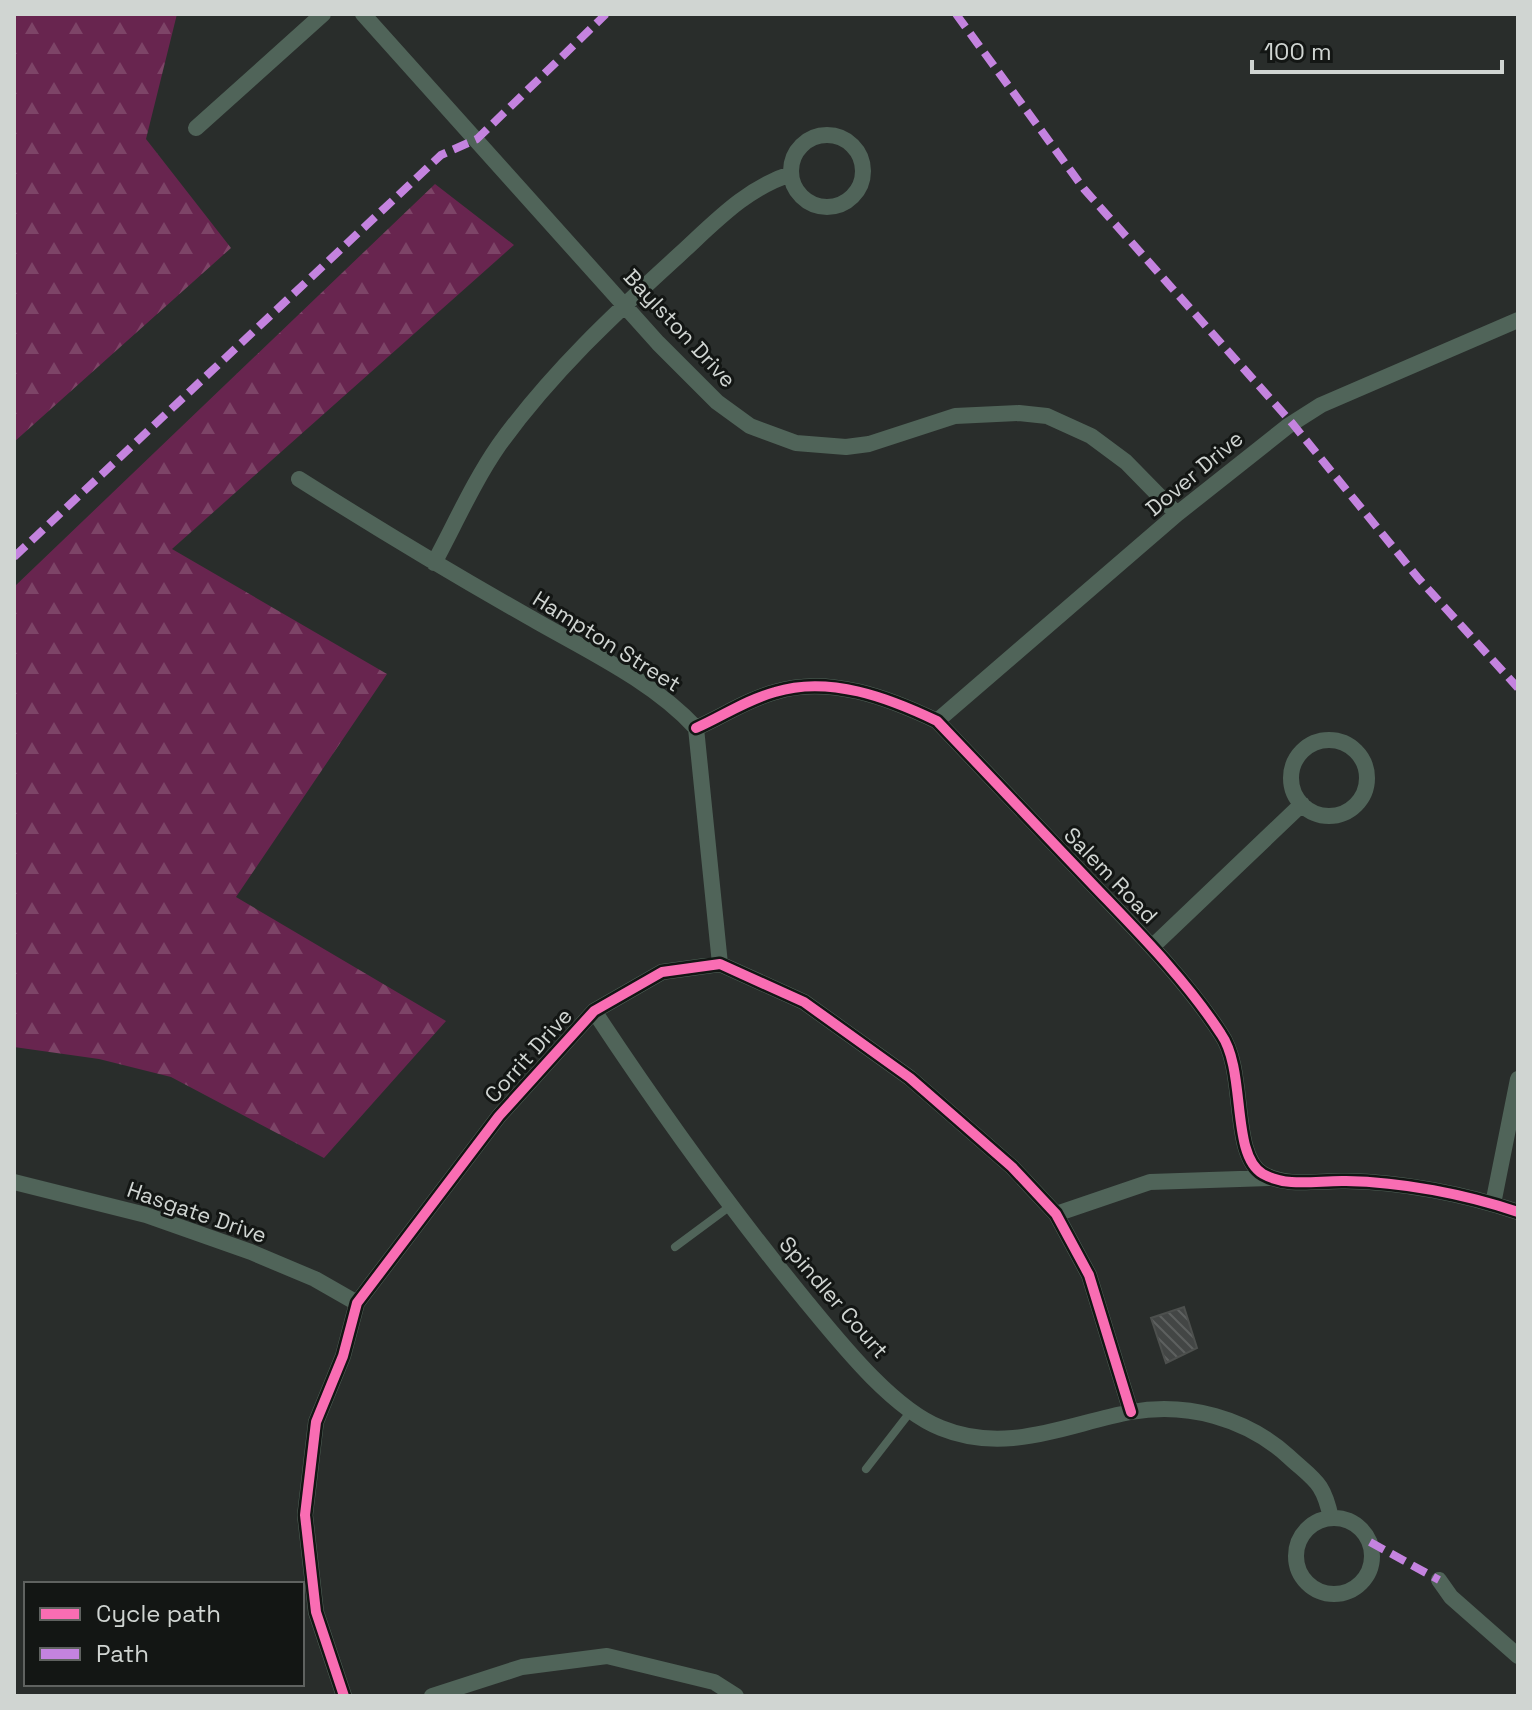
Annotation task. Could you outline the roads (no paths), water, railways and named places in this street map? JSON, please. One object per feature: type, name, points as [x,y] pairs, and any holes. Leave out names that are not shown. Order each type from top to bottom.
[{"type":"street","points":[[196,128],[323,14]]},
{"type":"street","name":"Baylston Drive","points":[[363,14],[626,303],[658,343],[717,402],[772,436],[819,447],[846,447],[869,444],[955,416],[1019,413],[1047,416],[1103,444],[1148,482],[1177,514]]},
{"type":"street","points":[[825,135],[847,141],[856,149],[863,171],[855,193],[835,206],[811,203],[794,185],[791,174],[792,162],[804,143],[825,135]]},
{"type":"street","points":[[434,563],[497,448],[545,384],[626,303],[734,205],[771,180],[791,174]]},
{"type":"street","name":"Dover Drive","points":[[937,721],[1177,514],[1266,442],[1321,405],[1518,320]]},
{"type":"street","name":"Hampton Street","points":[[299,479],[434,563],[594,655],[653,693],[696,728]]},
{"type":"street","name":"Salem Road","points":[[696,728],[735,706],[778,690],[819,687],[862,692],[899,703],[937,721],[1152,947],[1224,1037],[1239,1084],[1244,1148],[1248,1161],[1271,1178]]},
{"type":"street","points":[[696,728],[720,964],[804,1002],[910,1078],[1012,1167],[1056,1214],[1089,1275],[1131,1412]]},
{"type":"street","points":[[1332,740],[1355,750],[1367,771],[1367,783],[1356,804],[1346,812],[1323,815],[1302,804],[1291,781],[1293,768],[1307,747],[1332,740]]},
{"type":"street","points":[[1152,947],[1302,804]]},
{"type":"street","name":"Corrit Drive","points":[[344,1696],[316,1612],[305,1515],[316,1422],[343,1356],[357,1303],[499,1116],[594,1011],[662,972],[720,964]]},
{"type":"street","name":"Spindler Court","points":[[594,1011],[729,1207],[852,1358],[912,1410],[941,1428],[1001,1440],[1052,1434],[1131,1412],[1177,1409],[1221,1417],[1264,1434],[1325,1490],[1331,1518]]},
{"type":"street","points":[[1493,1204],[1518,1079]]},
{"type":"street","points":[[1056,1214],[1150,1182],[1271,1178],[1286,1182],[1347,1180],[1405,1187],[1493,1204],[1518,1212]]},
{"type":"street","name":"Hasgate Drive","points":[[14,1182],[146,1215],[315,1279],[357,1303]]},
{"type":"street","points":[[1331,1518],[1355,1524],[1370,1542],[1372,1555],[1365,1578],[1345,1593],[1320,1591],[1302,1575],[1297,1551],[1308,1529],[1331,1518]]},
{"type":"street","points":[[1439,1580],[1451,1597],[1518,1656]]},
{"type":"street","points":[[432,1696],[522,1667],[607,1656],[714,1682],[736,1696]]},
{"type":"lane","points":[[675,1247],[729,1207]]},
{"type":"lane","points":[[866,1469],[912,1410]]}]
